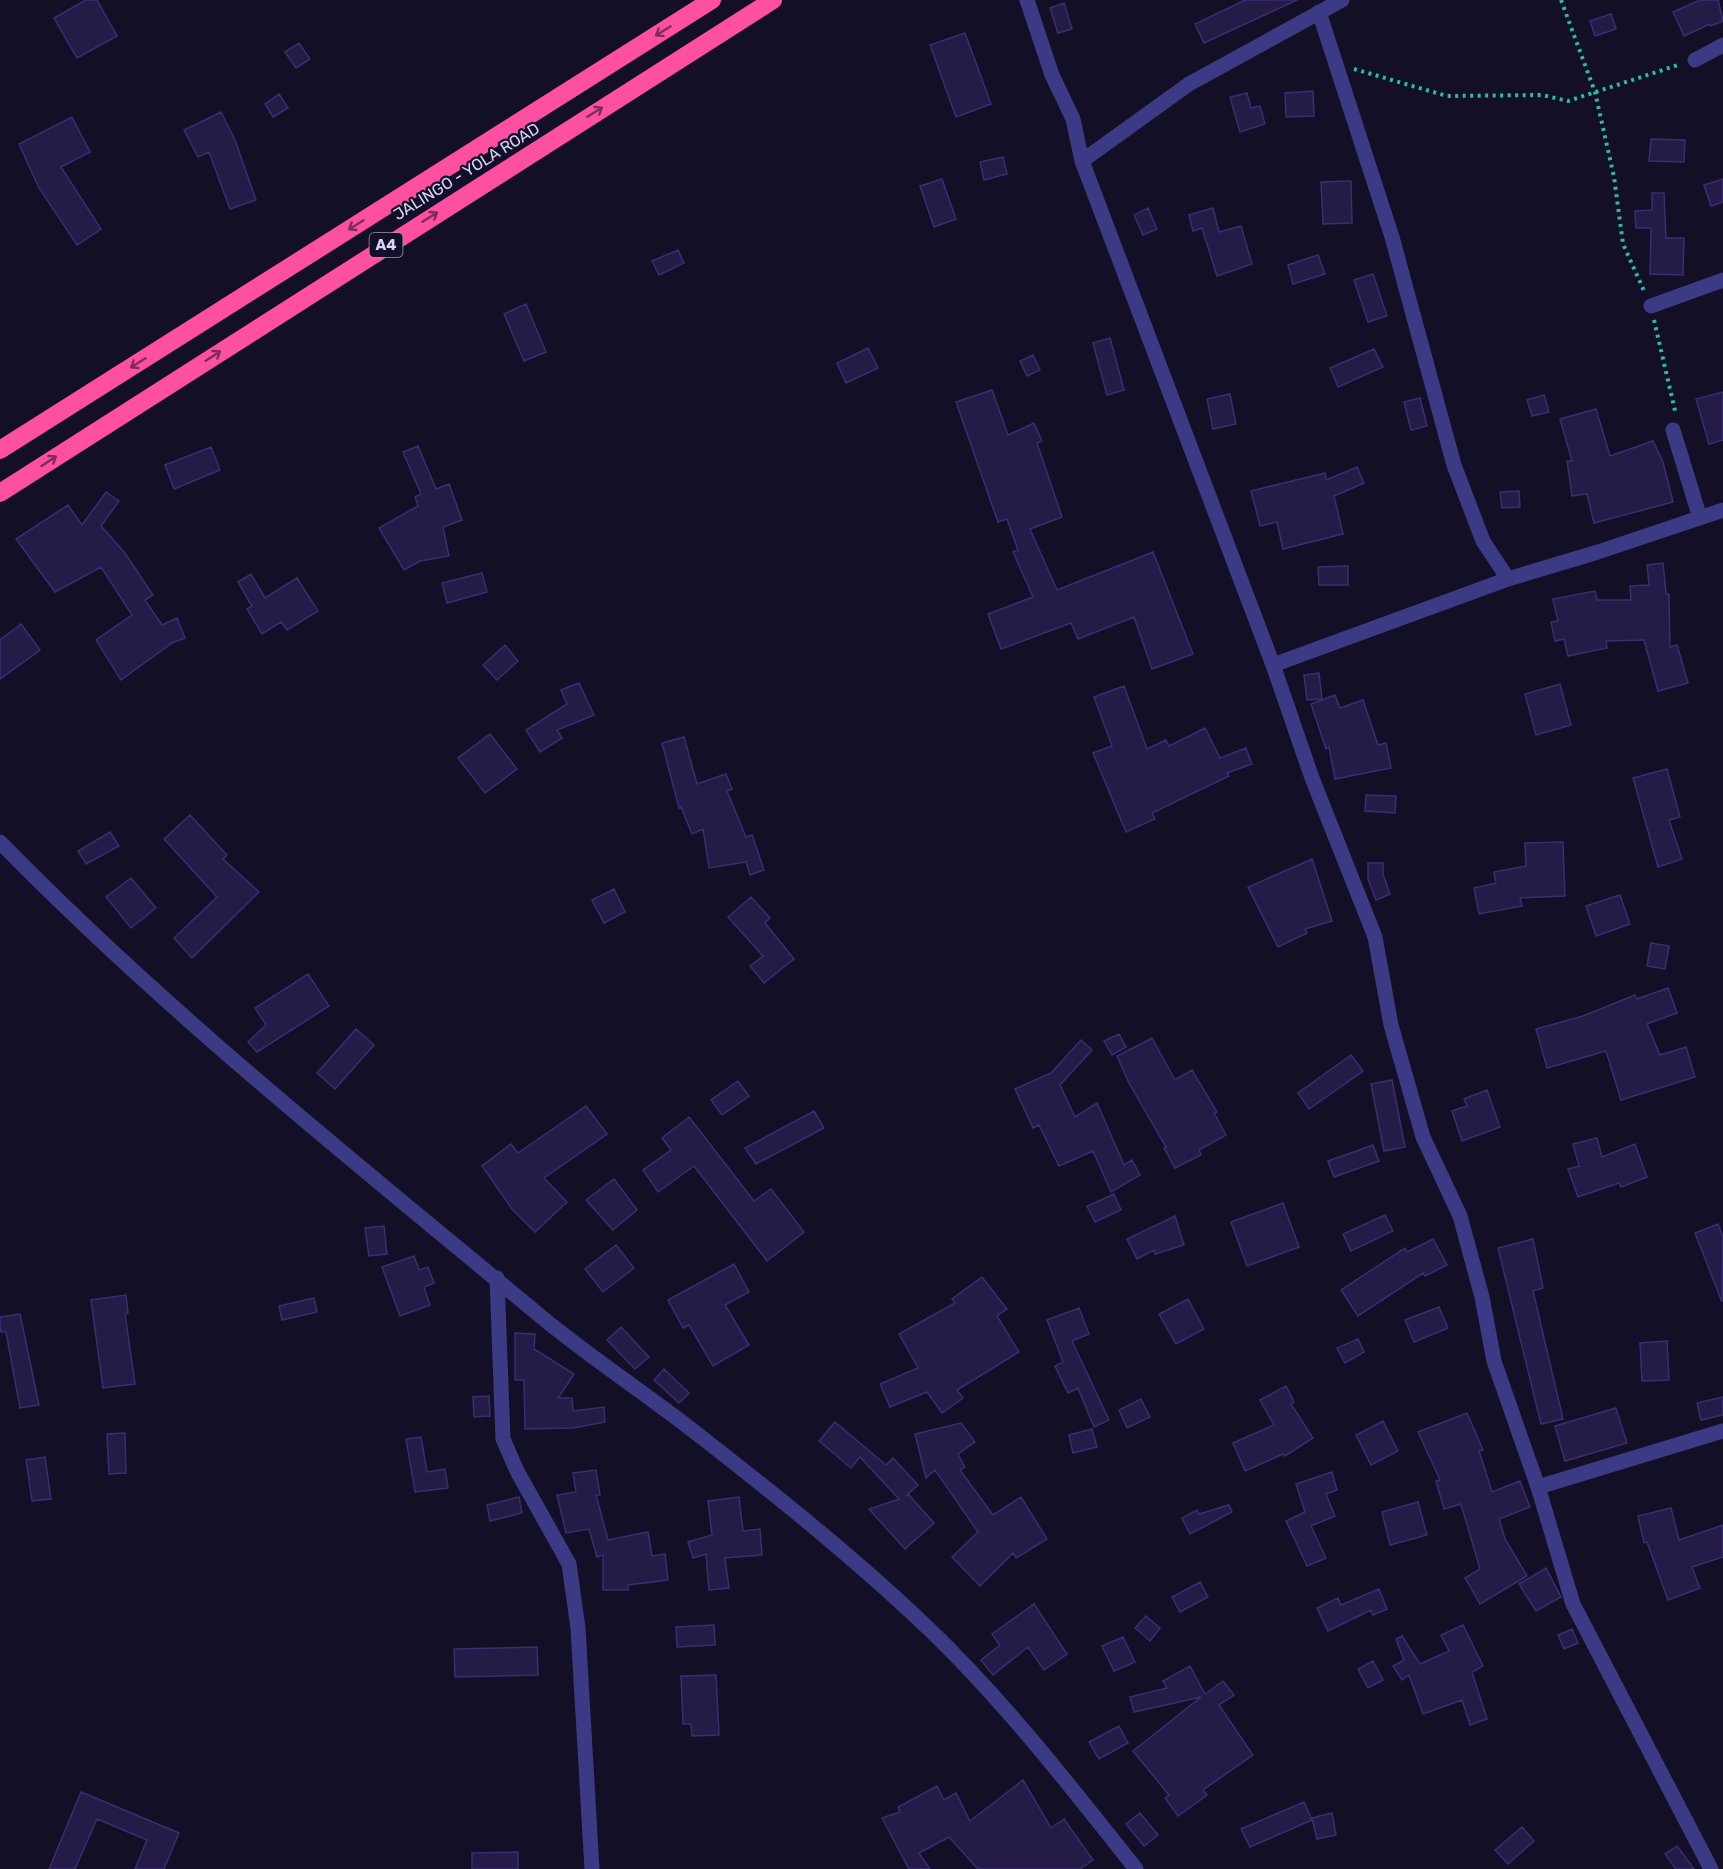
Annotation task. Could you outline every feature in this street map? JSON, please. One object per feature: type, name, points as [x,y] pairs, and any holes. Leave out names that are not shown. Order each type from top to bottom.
[{"type":"highway","name":"A4","points":[[0,450],[712,0]]},
{"type":"highway","name":"JALINGO - YOLA ROAD","points":[[0,493],[773,0]]},
{"type":"street","points":[[1027,0],[1052,75],[1073,119],[1082,161],[1273,665],[1312,778],[1375,937],[1391,1025],[1423,1137],[1460,1216],[1482,1297],[1494,1361],[1538,1487],[1573,1604],[1711,1869]]},
{"type":"street","points":[[1082,161],[1190,84],[1342,0]]},
{"type":"street","points":[[1319,12],[1392,237],[1454,465],[1483,541],[1508,579]]},
{"type":"street","points":[[1695,60],[1723,45]]},
{"type":"street","points":[[1651,306],[1723,280]]},
{"type":"street","points":[[1673,430],[1700,518]]},
{"type":"street","points":[[1273,665],[1508,579],[1723,510]]},
{"type":"street","points":[[0,842],[60,903],[220,1048],[540,1316],[741,1469],[830,1542],[930,1631],[1066,1780],[1136,1869]]},
{"type":"street","points":[[497,1278],[503,1439],[517,1471],[569,1564],[578,1628],[592,1869]]},
{"type":"street","points":[[1538,1487],[1723,1431]]},
{"type":"path","points":[[1561,0],[1595,92],[1614,177],[1623,244],[1651,306],[1676,418],[1673,430]]},
{"type":"path","points":[[1337,63],[1447,96],[1542,95],[1568,101],[1695,60]]},
{"type":"building","points":[[86,0],[97,0],[117,36],[77,58],[54,18]]},
{"type":"building","points":[[1245,0],[1297,0],[1204,43],[1195,24]]},
{"type":"building","points":[[1700,0],[1718,0],[1723,21],[1711,26],[1710,24],[1684,36],[1673,12]]},
{"type":"building","points":[[1064,3],[1072,29],[1058,33],[1050,8]]},
{"type":"building","points":[[1611,14],[1616,29],[1595,36],[1590,21]]},
{"type":"building","points":[[965,33],[991,104],[956,117],[930,45]]},
{"type":"building","points":[[299,43],[310,59],[296,68],[285,52]]},
{"type":"building","points":[[1313,91],[1314,116],[1286,117],[1285,93]]},
{"type":"building","points":[[1247,93],[1251,108],[1260,106],[1265,124],[1240,132],[1230,97]]},
{"type":"building","points":[[279,94],[288,108],[273,117],[265,104]]},
{"type":"building","points":[[221,112],[235,140],[256,200],[230,209],[209,152],[198,157],[184,130]]},
{"type":"building","points":[[72,117],[90,152],[61,167],[101,229],[77,245],[39,188],[19,144]]},
{"type":"building","points":[[1651,139],[1685,140],[1684,162],[1649,161]]},
{"type":"building","points":[[1003,157],[1007,174],[984,180],[980,162]]},
{"type":"building","points":[[942,179],[956,219],[934,227],[920,186]]},
{"type":"building","points":[[1723,179],[1723,202],[1711,206],[1704,185]]},
{"type":"building","points":[[1351,181],[1352,223],[1323,224],[1321,182]]},
{"type":"building","points":[[1652,193],[1664,193],[1666,238],[1684,238],[1683,275],[1650,274],[1651,228],[1636,228],[1635,211],[1652,210]]},
{"type":"building","points":[[1148,208],[1157,229],[1143,235],[1134,215]]},
{"type":"building","points":[[1213,208],[1219,232],[1241,226],[1252,264],[1217,276],[1202,228],[1193,231],[1189,215]]},
{"type":"building","points":[[678,250],[684,263],[659,275],[652,261]]},
{"type":"building","points":[[1318,255],[1325,274],[1293,284],[1288,265]]},
{"type":"building","points":[[1373,274],[1387,316],[1368,322],[1354,280]]},
{"type":"building","points":[[526,304],[546,352],[524,361],[504,314]]},
{"type":"building","points":[[1110,338],[1124,390],[1107,395],[1093,343]]},
{"type":"building","points":[[868,348],[878,368],[846,383],[837,363]]},
{"type":"building","points":[[1374,349],[1383,367],[1338,387],[1330,368]]},
{"type":"building","points":[[1033,355],[1040,370],[1027,376],[1020,361]]},
{"type":"building","points":[[992,390],[1008,435],[1034,423],[1042,441],[1037,443],[1062,517],[1030,529],[1057,590],[1153,552],[1193,654],[1152,669],[1134,617],[1078,639],[1071,623],[1001,649],[988,614],[1033,597],[1013,552],[1018,550],[1007,519],[998,522],[956,402]]},
{"type":"building","points":[[1723,392],[1723,440],[1709,444],[1696,399]]},
{"type":"building","points":[[1230,394],[1236,424],[1213,429],[1207,399]]},
{"type":"building","points":[[1544,395],[1549,412],[1532,416],[1527,400]]},
{"type":"building","points":[[1420,398],[1427,426],[1411,430],[1404,402]]},
{"type":"building","points":[[1596,409],[1610,456],[1653,441],[1663,462],[1673,502],[1594,523],[1587,494],[1572,496],[1567,461],[1572,461],[1560,419]]},
{"type":"building","points":[[418,446],[436,489],[449,484],[462,520],[443,527],[449,556],[420,561],[404,570],[379,528],[418,506],[415,497],[421,494],[403,452]]},
{"type":"building","points":[[211,447],[220,470],[174,489],[165,465]]},
{"type":"building","points":[[1357,467],[1364,483],[1334,496],[1343,534],[1283,549],[1277,522],[1260,526],[1251,491],[1325,473],[1326,480]]},
{"type":"building","points":[[1519,491],[1520,507],[1502,508],[1500,492]]},
{"type":"building","points":[[106,492],[119,501],[101,526],[125,553],[153,595],[145,600],[162,625],[177,618],[185,638],[172,643],[121,680],[96,640],[132,615],[101,567],[55,592],[16,539],[68,505],[82,525]]},
{"type":"building","points":[[1663,563],[1666,594],[1669,594],[1670,647],[1677,645],[1688,683],[1658,691],[1644,640],[1606,641],[1607,648],[1568,656],[1564,639],[1555,641],[1551,622],[1558,621],[1553,599],[1595,591],[1597,600],[1631,600],[1630,586],[1649,585],[1647,565]]},
{"type":"building","points":[[1348,566],[1348,585],[1319,585],[1318,567]]},
{"type":"building","points":[[482,573],[487,592],[447,603],[442,583]]},
{"type":"building","points":[[251,574],[265,598],[297,578],[318,611],[287,630],[281,622],[262,634],[247,609],[252,606],[238,582]]},
{"type":"building","points":[[21,624],[40,650],[0,679],[0,640]]},
{"type":"building","points":[[505,645],[518,661],[497,680],[483,665]]},
{"type":"building","points":[[1319,673],[1322,699],[1307,700],[1304,675]]},
{"type":"building","points":[[579,683],[594,715],[557,730],[562,738],[540,752],[526,730],[567,704],[561,690]]},
{"type":"building","points":[[1560,684],[1571,725],[1536,735],[1525,694]]},
{"type":"building","points":[[1124,686],[1147,749],[1166,740],[1169,746],[1205,728],[1220,758],[1246,748],[1252,764],[1227,773],[1229,776],[1152,813],[1155,819],[1126,832],[1093,753],[1112,746],[1094,697]]},
{"type":"building","points":[[1335,695],[1340,708],[1363,700],[1378,745],[1386,743],[1391,768],[1335,779],[1329,747],[1326,749],[1311,704]]},
{"type":"building","points":[[490,734],[517,769],[485,793],[458,758]]},
{"type":"building","points":[[684,737],[697,784],[726,774],[732,789],[727,791],[746,837],[752,835],[764,870],[750,875],[746,862],[709,868],[703,829],[692,834],[681,807],[679,808],[662,743]]},
{"type":"building","points":[[1667,769],[1680,817],[1669,820],[1682,859],[1658,867],[1633,778]]},
{"type":"building","points":[[1366,795],[1396,796],[1395,813],[1365,811]]},
{"type":"building","points":[[190,815],[227,855],[223,859],[259,892],[192,958],[174,938],[217,897],[164,839]]},
{"type":"building","points":[[110,832],[119,846],[86,864],[78,851]]},
{"type":"building","points":[[1563,842],[1565,896],[1520,898],[1522,906],[1479,914],[1474,888],[1496,883],[1494,872],[1526,866],[1525,843]]},
{"type":"building","points":[[1312,859],[1332,921],[1305,929],[1307,933],[1278,947],[1248,887]]},
{"type":"building","points":[[1368,863],[1383,863],[1383,874],[1390,894],[1376,900],[1368,879]]},
{"type":"building","points":[[131,878],[156,908],[131,928],[106,897]]},
{"type":"building","points":[[614,889],[625,912],[604,923],[592,900]]},
{"type":"building","points":[[1620,895],[1630,924],[1596,936],[1586,906]]},
{"type":"building","points":[[751,897],[770,918],[765,923],[794,959],[764,983],[750,966],[763,956],[728,917]]},
{"type":"building","points":[[1651,943],[1669,946],[1665,969],[1647,966]]},
{"type":"building","points":[[308,974],[329,1006],[257,1052],[248,1042],[266,1025],[255,1008]]},
{"type":"building","points":[[1668,988],[1677,1013],[1647,1024],[1660,1055],[1686,1047],[1695,1077],[1621,1100],[1606,1051],[1547,1068],[1536,1029],[1583,1016],[1635,995],[1637,999]]},
{"type":"building","points":[[356,1029],[374,1045],[335,1089],[317,1073]]},
{"type":"building","points":[[1119,1034],[1126,1047],[1112,1055],[1104,1041]]},
{"type":"building","points":[[1152,1038],[1175,1080],[1192,1070],[1217,1112],[1214,1113],[1226,1135],[1199,1150],[1201,1155],[1175,1168],[1117,1056]]},
{"type":"building","points":[[1081,1040],[1092,1050],[1060,1085],[1075,1117],[1097,1103],[1124,1165],[1132,1160],[1140,1175],[1111,1192],[1093,1151],[1059,1166],[1039,1125],[1033,1128],[1015,1089],[1051,1073]]},
{"type":"building","points":[[1351,1055],[1363,1071],[1309,1109],[1298,1093]]},
{"type":"building","points":[[1392,1080],[1405,1147],[1384,1151],[1371,1084]]},
{"type":"building","points":[[738,1081],[749,1096],[722,1115],[711,1100]]},
{"type":"building","points":[[1487,1090],[1500,1127],[1462,1141],[1452,1111],[1467,1106],[1464,1099]]},
{"type":"building","points":[[586,1106],[607,1134],[544,1178],[567,1202],[535,1232],[512,1209],[482,1166],[511,1144],[518,1153]]},
{"type":"building","points":[[814,1111],[824,1128],[756,1164],[745,1148]]},
{"type":"building","points":[[689,1117],[754,1201],[771,1189],[804,1232],[767,1261],[694,1166],[658,1192],[643,1170],[671,1150],[662,1138]]},
{"type":"building","points":[[1597,1138],[1602,1157],[1635,1144],[1647,1177],[1621,1187],[1619,1183],[1578,1197],[1568,1169],[1579,1166],[1573,1144]]},
{"type":"building","points":[[1373,1145],[1379,1161],[1334,1177],[1328,1161]]},
{"type":"building","points":[[614,1179],[637,1210],[613,1230],[586,1200]]},
{"type":"building","points":[[1114,1194],[1121,1210],[1095,1222],[1087,1206]]},
{"type":"building","points":[[1283,1203],[1299,1247],[1247,1266],[1231,1222]]},
{"type":"building","points":[[1385,1215],[1393,1231],[1351,1251],[1343,1234]]},
{"type":"building","points":[[1175,1216],[1184,1245],[1155,1254],[1154,1250],[1137,1259],[1127,1239]]},
{"type":"building","points":[[1718,1224],[1723,1237],[1722,1302],[1695,1233]]},
{"type":"building","points":[[384,1226],[387,1254],[369,1256],[365,1228]]},
{"type":"building","points":[[1433,1239],[1447,1265],[1425,1276],[1423,1273],[1358,1316],[1341,1290],[1405,1248],[1407,1252]]},
{"type":"building","points":[[1533,1239],[1543,1288],[1533,1291],[1563,1419],[1541,1424],[1498,1248]]},
{"type":"building","points":[[616,1245],[634,1268],[603,1292],[585,1269]]},
{"type":"building","points":[[414,1256],[419,1270],[428,1267],[434,1283],[424,1287],[430,1305],[400,1316],[382,1267]]},
{"type":"building","points":[[734,1264],[749,1292],[725,1305],[749,1345],[713,1366],[689,1325],[683,1328],[668,1300]]},
{"type":"building","points":[[982,1277],[1007,1309],[997,1316],[1019,1352],[957,1390],[963,1398],[942,1413],[927,1392],[890,1407],[880,1384],[918,1368],[899,1334],[955,1303],[952,1299]]},
{"type":"building","points":[[126,1295],[128,1313],[125,1314],[135,1384],[103,1388],[91,1300]]},
{"type":"building","points":[[314,1298],[317,1312],[282,1320],[279,1306]]},
{"type":"building","points":[[1188,1299],[1204,1329],[1176,1344],[1159,1314]]},
{"type":"building","points":[[1439,1307],[1448,1328],[1414,1342],[1405,1320]]},
{"type":"building","points":[[1079,1308],[1089,1334],[1072,1341],[1109,1420],[1094,1427],[1078,1388],[1068,1393],[1055,1366],[1063,1362],[1047,1320]]},
{"type":"building","points":[[20,1314],[39,1405],[20,1408],[6,1332],[1,1332],[0,1317]]},
{"type":"building","points":[[621,1327],[649,1357],[635,1369],[607,1340]]},
{"type":"building","points":[[515,1333],[535,1334],[534,1349],[574,1374],[558,1398],[572,1398],[573,1411],[604,1407],[605,1422],[573,1428],[525,1429],[524,1380],[515,1380]]},
{"type":"building","points":[[1358,1339],[1364,1352],[1345,1363],[1337,1348]]},
{"type":"building","points":[[1667,1341],[1669,1380],[1642,1381],[1640,1343]]},
{"type":"building","points":[[664,1369],[689,1393],[679,1403],[654,1380]]},
{"type":"building","points":[[1286,1386],[1294,1402],[1291,1404],[1313,1438],[1285,1456],[1283,1454],[1245,1471],[1233,1443],[1274,1425],[1260,1400]]},
{"type":"building","points":[[489,1396],[490,1416],[474,1417],[473,1397]]},
{"type":"building","points":[[1723,1397],[1723,1415],[1701,1420],[1697,1403]]},
{"type":"building","points":[[1141,1399],[1150,1417],[1127,1428],[1119,1410]]},
{"type":"building","points":[[1616,1408],[1627,1443],[1565,1461],[1555,1426]]},
{"type":"building","points":[[1467,1413],[1483,1450],[1479,1451],[1492,1492],[1520,1481],[1530,1507],[1499,1519],[1505,1539],[1527,1576],[1480,1604],[1465,1578],[1480,1569],[1461,1504],[1444,1509],[1436,1481],[1440,1480],[1418,1432]]},
{"type":"building","points":[[1383,1421],[1398,1451],[1371,1465],[1356,1435]]},
{"type":"building","points":[[835,1422],[886,1465],[893,1458],[918,1485],[906,1496],[909,1495],[934,1523],[905,1549],[869,1509],[899,1499],[860,1457],[851,1468],[819,1441]]},
{"type":"building","points":[[961,1423],[975,1442],[958,1454],[965,1467],[960,1470],[993,1515],[1021,1497],[1047,1539],[1016,1558],[1013,1553],[980,1586],[952,1557],[978,1532],[935,1470],[926,1478],[915,1434]]},
{"type":"building","points":[[1092,1429],[1097,1447],[1073,1453],[1069,1435]]},
{"type":"building","points":[[125,1433],[126,1473],[109,1474],[107,1434]]},
{"type":"building","points":[[421,1437],[427,1472],[445,1469],[448,1488],[415,1492],[406,1439]]},
{"type":"building","points":[[45,1457],[51,1499],[32,1501],[26,1460]]},
{"type":"building","points":[[596,1470],[600,1495],[596,1495],[608,1540],[648,1532],[652,1556],[665,1554],[668,1580],[628,1585],[628,1590],[603,1590],[603,1555],[597,1557],[589,1529],[566,1533],[557,1495],[576,1492],[573,1473]]},
{"type":"building","points":[[1332,1472],[1337,1490],[1326,1494],[1335,1516],[1311,1526],[1326,1558],[1307,1566],[1286,1521],[1305,1512],[1296,1484]]},
{"type":"building","points":[[519,1497],[522,1513],[490,1521],[487,1505]]},
{"type":"building","points":[[739,1497],[743,1531],[760,1529],[762,1555],[725,1558],[729,1588],[709,1590],[706,1554],[693,1558],[688,1542],[712,1535],[708,1501]]},
{"type":"building","points":[[1418,1502],[1427,1535],[1390,1545],[1382,1512]]},
{"type":"building","points":[[1229,1505],[1232,1512],[1190,1534],[1182,1518],[1197,1510],[1199,1514]]},
{"type":"building","points":[[1671,1508],[1679,1540],[1723,1525],[1723,1557],[1692,1567],[1700,1588],[1668,1600],[1647,1542],[1644,1543],[1638,1516]]},
{"type":"building","points":[[1546,1568],[1561,1597],[1536,1611],[1519,1584]]},
{"type":"building","points":[[1200,1582],[1208,1597],[1180,1612],[1172,1597]]},
{"type":"building","points":[[1379,1589],[1387,1609],[1373,1615],[1371,1610],[1328,1631],[1317,1608],[1338,1598],[1341,1605]]},
{"type":"building","points":[[1034,1604],[1067,1654],[1044,1670],[1028,1647],[993,1675],[981,1660],[1000,1645],[992,1634]]},
{"type":"building","points":[[1146,1616],[1160,1628],[1150,1641],[1135,1628]]},
{"type":"building","points":[[714,1625],[715,1645],[677,1647],[676,1627]]},
{"type":"building","points":[[1463,1625],[1483,1666],[1472,1672],[1487,1719],[1470,1725],[1462,1700],[1423,1714],[1409,1675],[1402,1680],[1393,1666],[1404,1660],[1396,1639],[1402,1636],[1420,1664],[1449,1651],[1441,1635]]},
{"type":"building","points":[[1572,1629],[1578,1643],[1564,1649],[1558,1635]]},
{"type":"building","points":[[1123,1637],[1135,1662],[1114,1671],[1102,1646]]},
{"type":"building","points":[[537,1647],[538,1675],[455,1677],[454,1649]]},
{"type":"building","points":[[1373,1661],[1383,1680],[1368,1688],[1358,1669]]},
{"type":"building","points":[[1190,1666],[1205,1694],[1223,1681],[1234,1695],[1219,1705],[1253,1755],[1203,1790],[1207,1795],[1178,1816],[1165,1798],[1169,1795],[1133,1751],[1201,1697],[1134,1712],[1130,1697],[1167,1688],[1163,1681]]},
{"type":"building","points":[[716,1675],[719,1735],[692,1736],[691,1724],[683,1724],[681,1676]]},
{"type":"building","points":[[1119,1726],[1128,1743],[1099,1759],[1089,1742]]},
{"type":"building","points":[[1023,1780],[1051,1828],[1064,1819],[1093,1860],[1080,1869],[978,1869],[949,1837],[919,1853],[930,1869],[909,1869],[882,1818],[900,1812],[898,1807],[937,1786],[944,1800],[956,1793],[970,1821]]},
{"type":"building","points":[[81,1792],[179,1833],[164,1869],[135,1869],[147,1840],[97,1819],[75,1869],[49,1869]]},
{"type":"building","points":[[1304,1802],[1312,1820],[1250,1847],[1241,1829]]},
{"type":"building","points":[[1140,1813],[1158,1835],[1144,1846],[1126,1824]]},
{"type":"building","points":[[1332,1813],[1336,1835],[1317,1839],[1312,1818]]},
{"type":"building","points":[[1522,1827],[1534,1841],[1508,1864],[1495,1850]]},
{"type":"building","points":[[1677,1846],[1694,1869],[1676,1869],[1665,1854]]},
{"type":"building","points":[[518,1852],[518,1869],[472,1869],[472,1853]]}]
